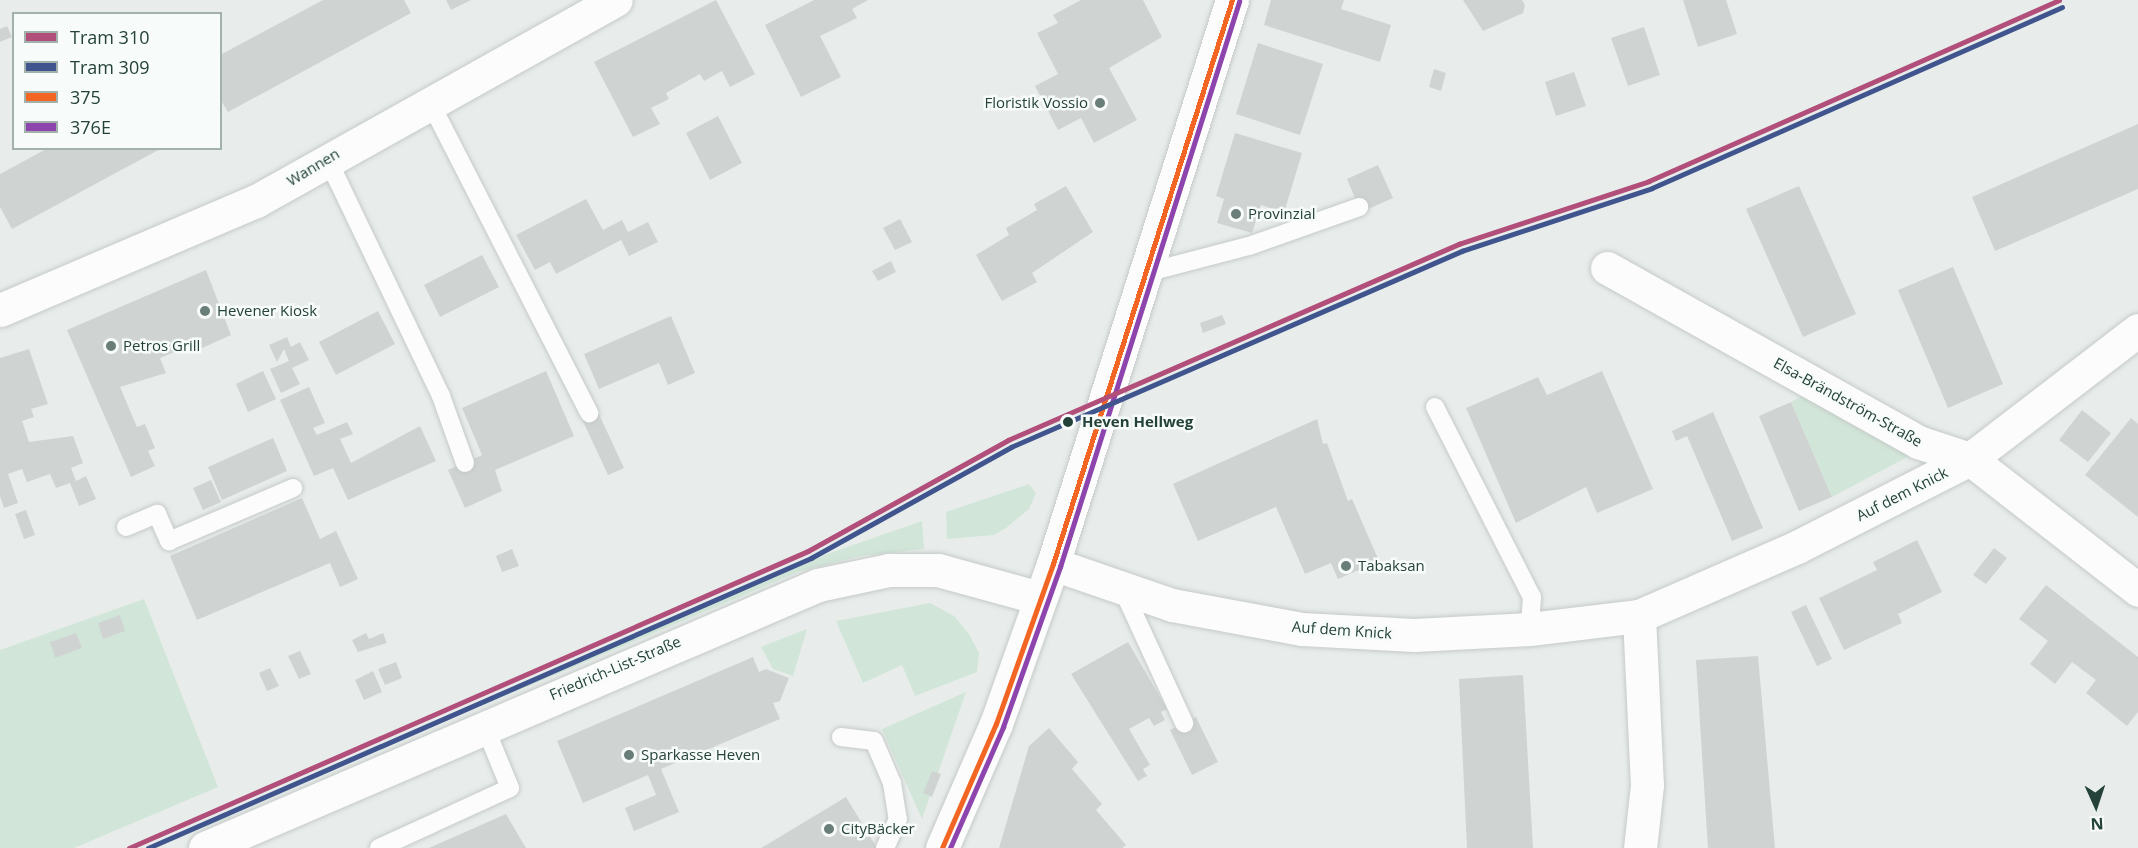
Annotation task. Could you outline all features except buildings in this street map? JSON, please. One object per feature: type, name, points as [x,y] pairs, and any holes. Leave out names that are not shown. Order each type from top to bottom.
[{"type":"street","name":"Wannen","points":[[0,310],[256,201],[429,100],[616,0]]},
{"type":"street","points":[[942,848],[996,724],[1053,564],[1232,0]]},
{"type":"street","name":"Elsa-Brändström-Straße","points":[[1607,268],[1918,442],[1970,459]]},
{"type":"street","points":[[2138,330],[1970,459],[2138,590]]},
{"type":"street","name":"Auf dem Knick","points":[[1053,564],[1172,605],[1302,629],[1414,635],[1530,629],[1639,616],[1787,552],[1970,459]]},
{"type":"street","name":"Friedrich-List-Straße","points":[[206,848],[775,599],[853,576],[938,570],[1040,598]]},
{"type":"street","points":[[1639,616],[1647,785],[1640,848]]},
{"type":"lane","points":[[429,100],[589,413]]},
{"type":"lane","points":[[327,158],[441,396],[465,463]]},
{"type":"lane","points":[[1144,273],[1249,246],[1359,207]]},
{"type":"lane","points":[[1435,407],[1532,597],[1530,629]]},
{"type":"lane","points":[[126,527],[157,514],[169,541],[293,488]]},
{"type":"lane","points":[[1122,588],[1184,723]]},
{"type":"lane","points":[[379,848],[510,788],[484,725]]},
{"type":"lane","points":[[841,737],[874,741],[892,783],[898,819],[885,848]]},
{"type":"green space","points":[[1804,395],[1909,456],[1832,497],[1791,402]]},
{"type":"green space","points":[[1029,484],[1036,493],[1029,509],[1006,528],[994,535],[947,539],[946,512]]},
{"type":"green space","points":[[922,521],[924,549],[860,556],[798,572],[245,806],[830,553]]},
{"type":"green space","points":[[144,599],[218,787],[74,848],[0,848],[0,650]]},
{"type":"green space","points":[[930,603],[954,616],[969,634],[979,653],[977,672],[915,696],[902,665],[863,683],[836,621]]},
{"type":"green space","points":[[807,629],[793,676],[773,669],[761,647]]},
{"type":"green space","points":[[966,692],[922,819],[882,729]]},
{"type":"green space","points":[[230,813],[231,817],[150,848]]},
{"type":"tram line","name":"310","points":[[129,848],[808,551],[1008,440],[1459,244],[1649,181],[2059,0]]},
{"type":"tram line","name":"309","points":[[148,848],[811,558],[1011,447],[1462,251],[1652,188],[2062,7]]},
{"type":"transit line","name":"375","points":[[942,848],[996,724],[1053,564],[1232,0]]},
{"type":"transit line","name":"376E","points":[[950,848],[1003,727],[1060,567],[1239,2]]},
{"type":"place","name":"Floristik Vossio","points":[[1100,103]]},
{"type":"place","name":"Provinzial","points":[[1236,214]]},
{"type":"place","name":"Hevener Kiosk","points":[[205,311]]},
{"type":"place","name":"Petros Grill","points":[[111,346]]},
{"type":"place","name":"Heven Hellweg","points":[[1068,422]]},
{"type":"place","name":"Tabaksan","points":[[1346,566]]},
{"type":"place","name":"Sparkasse Heven","points":[[629,755]]},
{"type":"place","name":"CityBäcker","points":[[829,829]]}]
